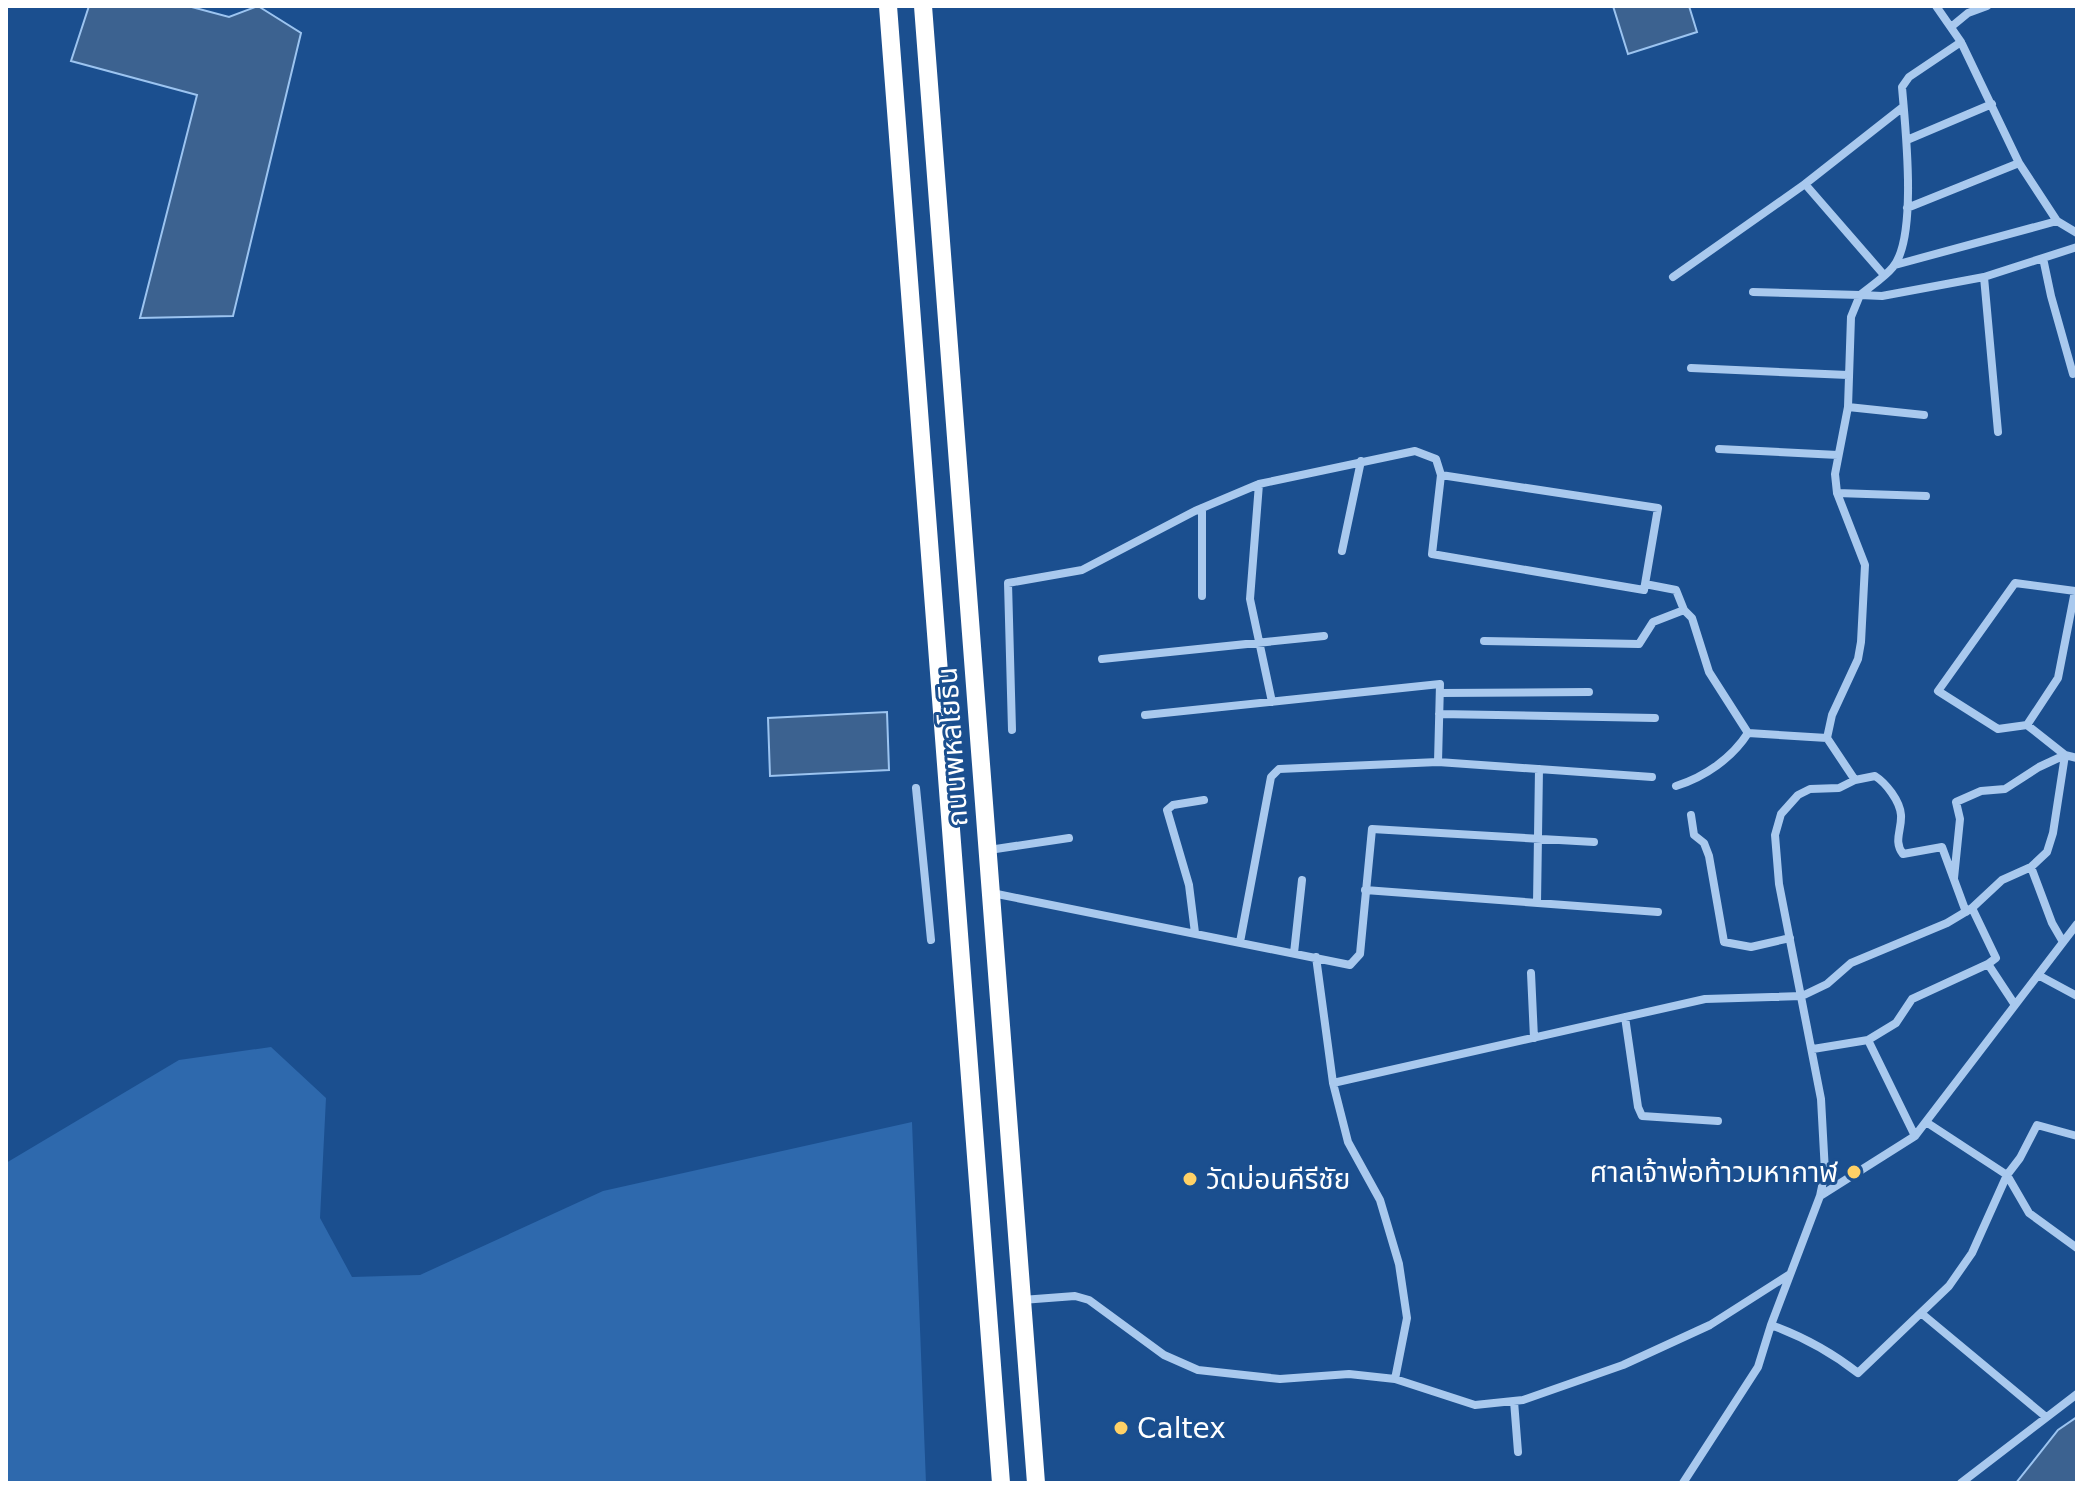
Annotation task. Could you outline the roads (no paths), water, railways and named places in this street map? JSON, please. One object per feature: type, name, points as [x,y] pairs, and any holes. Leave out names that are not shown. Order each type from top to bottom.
[{"type":"highway","name":"ถนนพหลโยธิน","points":[[888,6],[1001,1483]]},
{"type":"highway","name":"ถนนพหลโยธิน","points":[[923,6],[1036,1483]]},
{"type":"highway","points":[[958,933],[994,932]]},
{"type":"street","points":[[1936,6],[1961,42],[2019,163],[2057,221],[2077,233]]},
{"type":"street","points":[[1951,27],[1968,13],[1987,6]]},
{"type":"street","points":[[1895,265],[1904,236],[1907,208],[1904,83],[1961,42]]},
{"type":"street","points":[[1907,140],[1992,104]]},
{"type":"street","points":[[1673,277],[1805,184],[1903,107]]},
{"type":"street","points":[[1907,208],[2019,163]]},
{"type":"street","points":[[1805,184],[1884,275]]},
{"type":"street","points":[[1855,780],[1827,738],[1832,715],[1858,659],[1866,573],[1863,557],[1837,493],[1835,474],[1848,407],[1851,317],[1860,295],[1895,265],[2057,221]]},
{"type":"street","points":[[1753,292],[1882,296],[1984,277],[2077,247]]},
{"type":"street","points":[[2043,258],[2073,374]]},
{"type":"street","points":[[1984,277],[1998,432]]},
{"type":"street","points":[[1691,368],[1848,375]]},
{"type":"street","points":[[1848,407],[1924,415]]},
{"type":"street","points":[[1719,449],[1838,455]]},
{"type":"street","points":[[1012,730],[1008,583],[1082,570],[1202,508],[1259,484],[1361,461],[1415,451],[1436,459],[1441,475],[1432,554],[1644,590],[1658,508],[1441,475]]},
{"type":"street","points":[[1342,551],[1361,461]]},
{"type":"street","points":[[1259,484],[1250,599],[1272,702]]},
{"type":"street","points":[[1837,493],[1926,496]]},
{"type":"street","points":[[1202,508],[1202,596]]},
{"type":"street","points":[[2027,725],[2058,678],[2076,590],[2015,583],[1938,691],[1998,729],[2027,725],[2065,755],[2077,758]]},
{"type":"street","points":[[1645,584],[1676,590],[1684,610],[1692,618],[1709,672],[1748,733]]},
{"type":"street","points":[[1484,641],[1639,644],[1653,622],[1684,610]]},
{"type":"street","points":[[1102,659],[1324,636]]},
{"type":"street","points":[[1145,715],[1440,684],[1438,762]]},
{"type":"street","points":[[1440,693],[1589,692]]},
{"type":"street","points":[[1439,714],[1655,718]]},
{"type":"street","points":[[1748,733],[1827,738]]},
{"type":"street","points":[[1676,786],[1697,779],[1733,753],[1748,733]]},
{"type":"street","points":[[1333,1083],[1705,999],[1802,996],[1827,984],[1851,963],[1947,923],[1969,910],[2002,880],[2031,867],[2047,852],[2053,833],[2065,755]]},
{"type":"street","points":[[1954,878],[1960,819],[1956,802],[1981,791],[2005,789],[2065,755]]},
{"type":"street","points":[[1240,942],[1271,777],[1275,771],[1299,767],[1438,762],[1652,777]]},
{"type":"street","points":[[1537,903],[1539,769]]},
{"type":"street","points":[[1683,1483],[1758,1367],[1820,1196],[1825,1172],[1826,1151],[1813,1049],[1806,1027],[1779,884],[1775,835],[1788,803],[1810,789],[1839,788],[1855,780],[1875,776],[1891,793],[1901,811],[1897,837],[1899,849],[1903,854],[1941,847],[1969,910],[1996,958],[1912,999],[1896,1023],[1868,1040],[1813,1049]]},
{"type":"street","points":[[916,788],[931,940]]},
{"type":"street","points":[[1195,933],[1189,885],[1167,810],[1173,805],[1204,800]]},
{"type":"street","points":[[1691,815],[1694,835],[1704,843],[1709,856],[1724,942],[1751,947],[1790,938]]},
{"type":"street","points":[[991,893],[1350,965],[1360,954],[1372,829],[1594,842]]},
{"type":"street","points":[[989,850],[1069,838]]},
{"type":"street","points":[[2031,867],[2052,923],[2063,942]]},
{"type":"street","points":[[1294,953],[1302,880]]},
{"type":"street","points":[[1365,890],[1658,912]]},
{"type":"street","points":[[1820,1196],[1915,1136],[2077,924]]},
{"type":"street","points":[[1316,957],[1333,1083],[1348,1142],[1380,1200],[1399,1264],[1407,1318],[1395,1379]]},
{"type":"street","points":[[1988,964],[2015,1005]]},
{"type":"street","points":[[1531,973],[1534,1038]]},
{"type":"street","points":[[2038,975],[2077,996]]},
{"type":"street","points":[[1625,1017],[1638,1107],[1642,1116],[1648,1119],[1718,1121]]},
{"type":"street","points":[[1868,1040],[1915,1136]]},
{"type":"street","points":[[1926,1122],[2007,1175],[2029,1213],[2077,1248]]},
{"type":"street","points":[[1771,1325],[1809,1339],[1858,1373],[1949,1286],[1972,1253],[2007,1175],[2020,1158],[2037,1125],[2077,1136]]},
{"type":"street","points":[[1022,1300],[1075,1296],[1089,1300],[1164,1355],[1198,1370],[1280,1379],[1349,1374],[1395,1379],[1475,1405],[1514,1401],[1623,1365],[1710,1325],[1790,1274]]},
{"type":"street","points":[[1921,1313],[2046,1417]]},
{"type":"street","points":[[1961,1483],[2077,1394]]},
{"type":"street","points":[[1514,1401],[1518,1452]]},
{"type":"place","name":"ศาลเจ้าพ่อท้าวมหากาฬ","points":[[1854,1172]]},
{"type":"place","name":"วัดม่อนคีรีชัย","points":[[1190,1179]]},
{"type":"place","name":"Caltex","points":[[1121,1428]]}]
